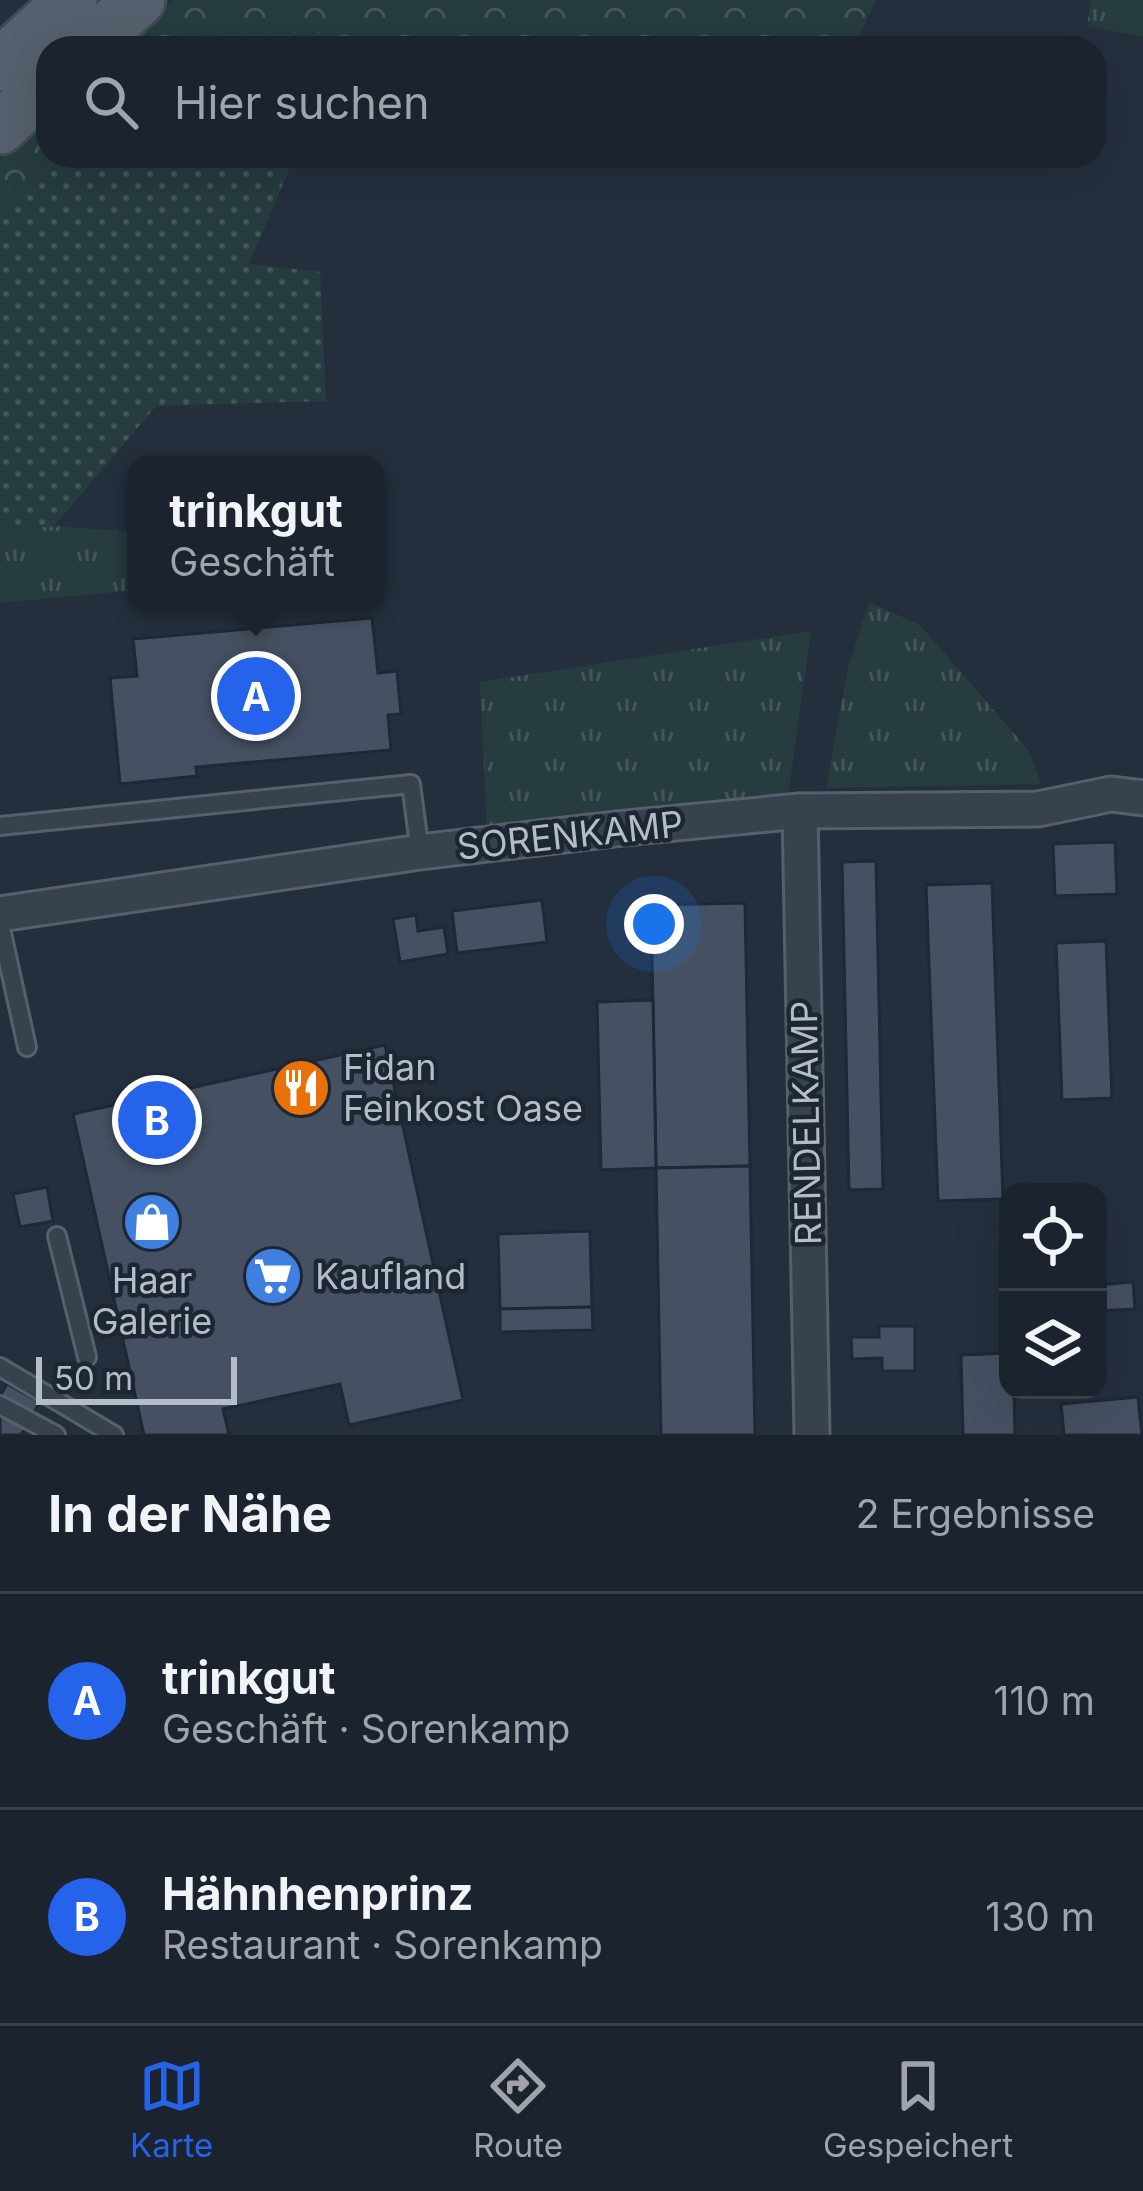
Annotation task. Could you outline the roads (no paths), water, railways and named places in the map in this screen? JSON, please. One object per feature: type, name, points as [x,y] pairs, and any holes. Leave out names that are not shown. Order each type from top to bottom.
[{"type":"main road","points":[[0,65],[71,0]]},
{"type":"main road","points":[[100,36],[139,0]]},
{"type":"main road","points":[[0,128],[36,95]]},
{"type":"street","name":"SORENKAMP","points":[[0,914],[420,852],[800,811],[1038,808],[1111,794],[1143,798]]},
{"type":"street","name":"RENDELKAMP","points":[[800,811],[812,1435]]},
{"type":"lane","points":[[0,826],[411,784],[420,852]]},
{"type":"lane","points":[[0,924],[27,1047]]},
{"type":"lane","points":[[57,1236],[87,1357]]},
{"type":"lane","points":[[0,1367],[114,1435]]},
{"type":"lane","points":[[0,1405],[56,1435]]},
{"type":"place","name":"trinkgut","points":[[256,696]]},
{"type":"place","name":"Fidan Feinkost Oase","points":[[301,1088]]},
{"type":"place","name":"Hähnhenprinz","points":[[157,1120]]},
{"type":"place","name":"Haar Galerie","points":[[152,1222]]},
{"type":"place","name":"Kaufland","points":[[273,1276]]}]
